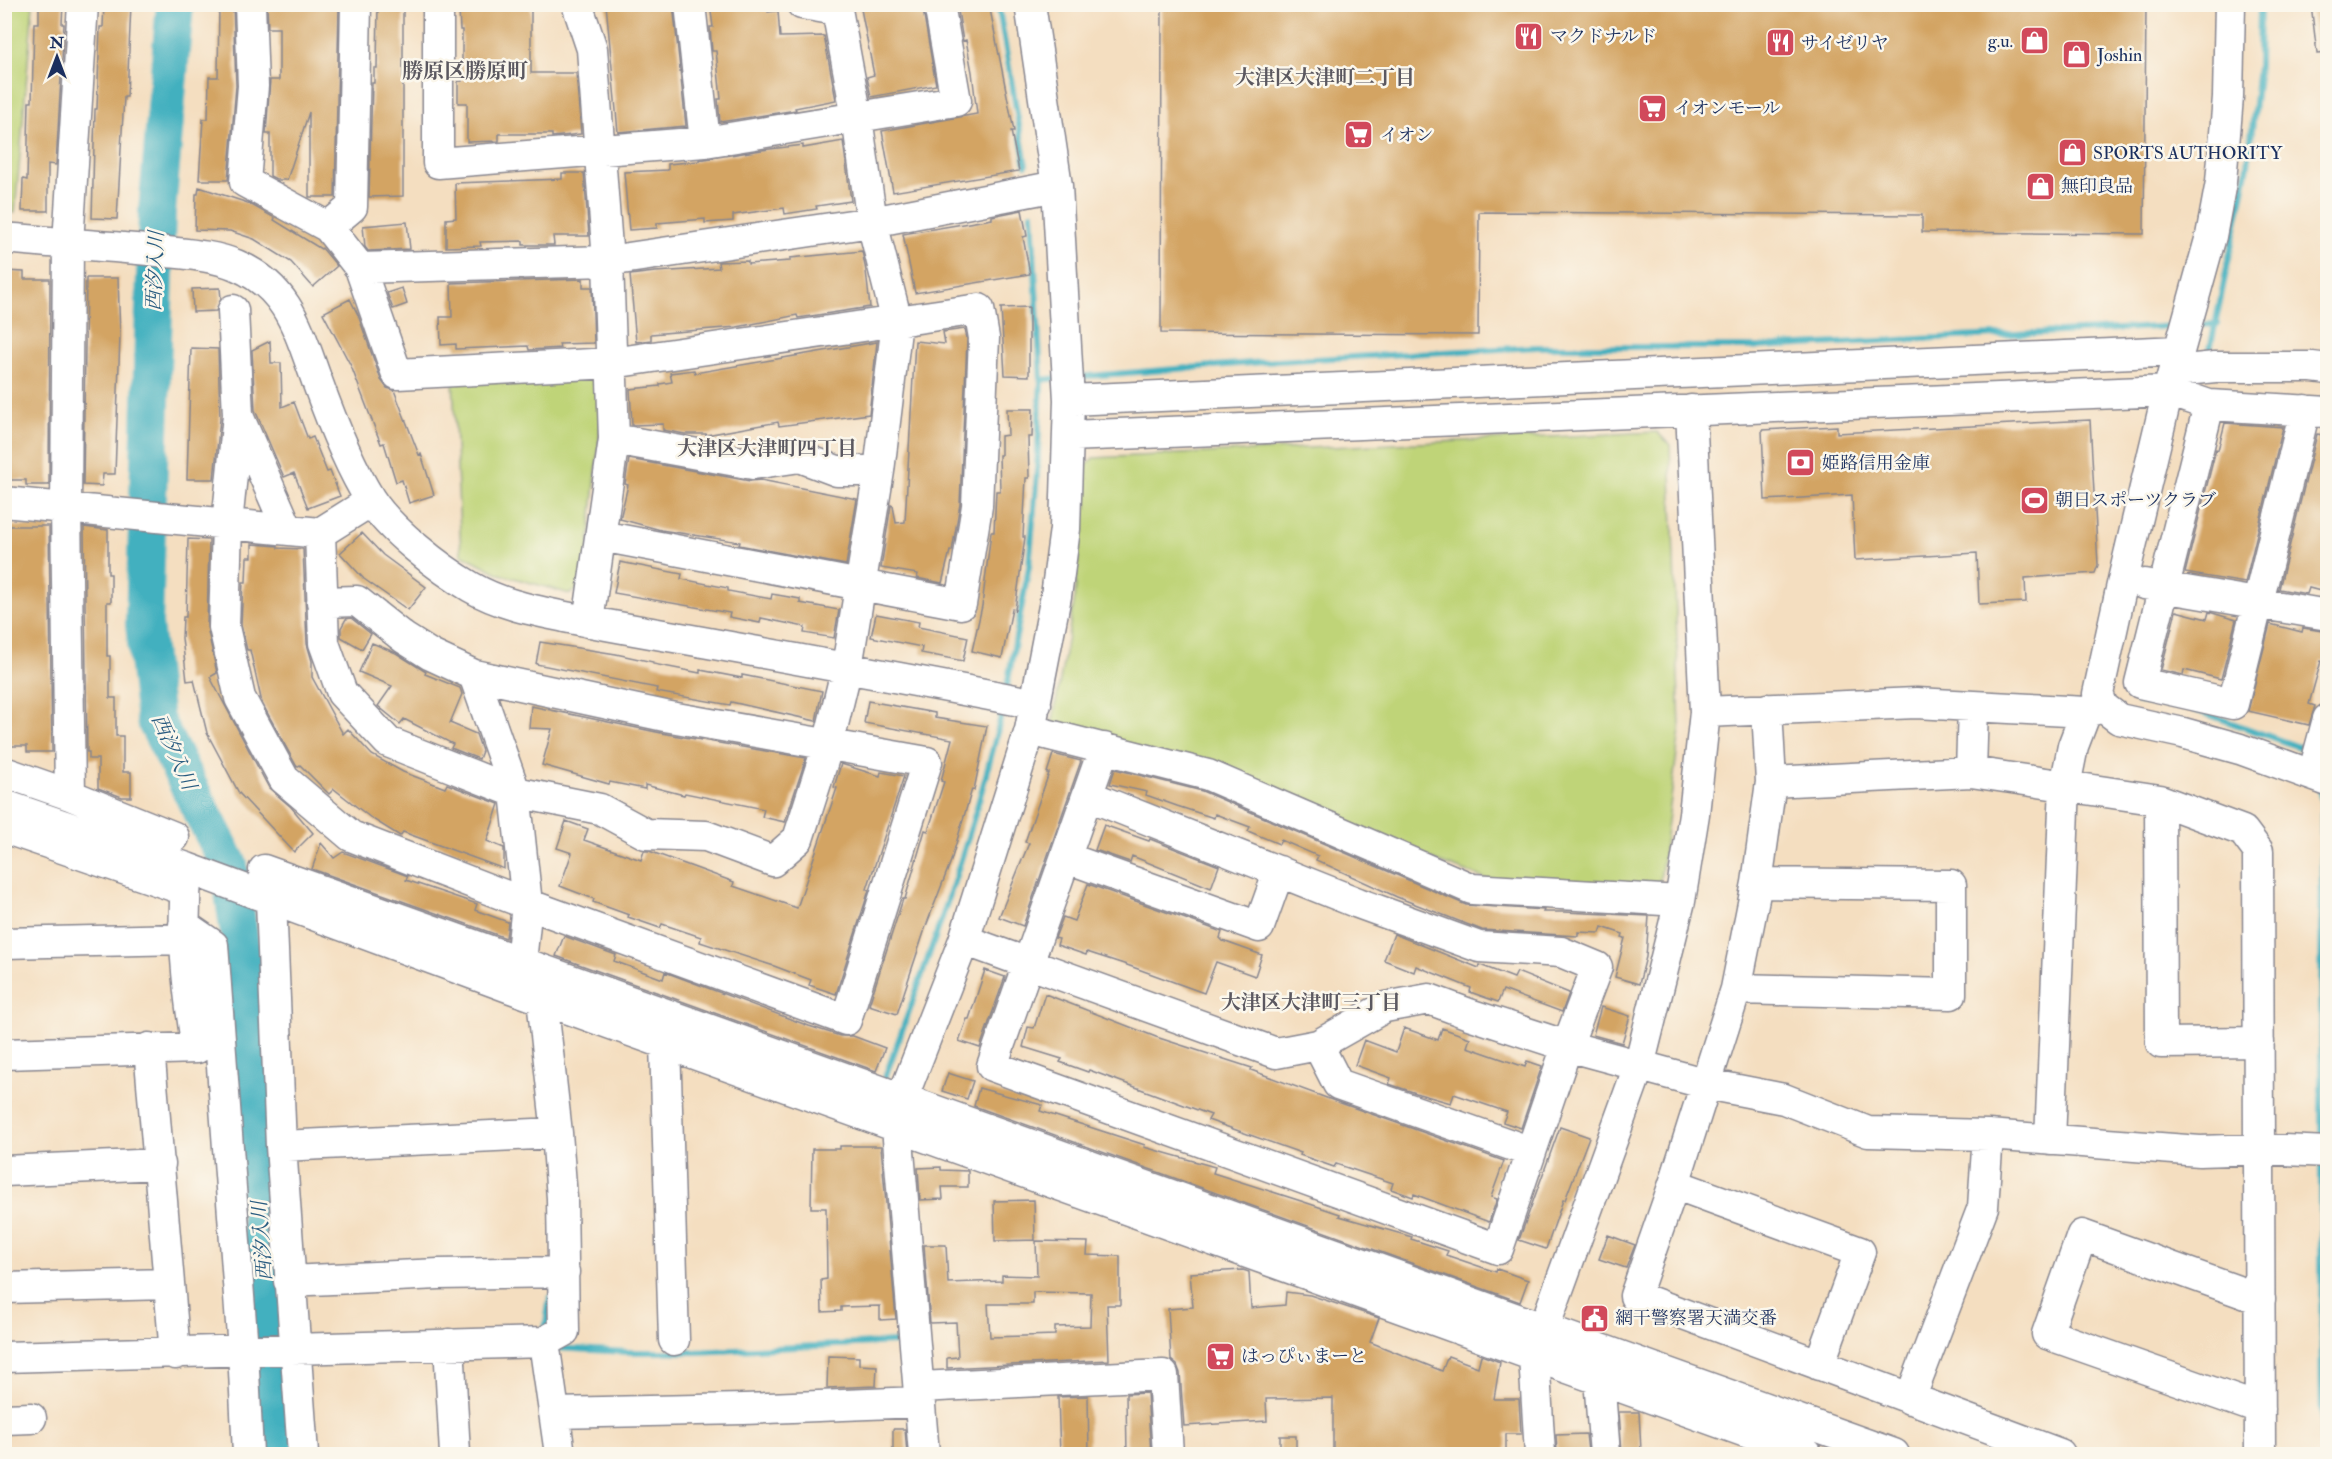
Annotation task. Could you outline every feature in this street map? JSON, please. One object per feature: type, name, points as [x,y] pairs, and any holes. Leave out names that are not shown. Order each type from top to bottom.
[{"type":"street","points":[[70,795],[66,507],[68,243],[83,4]]},
{"type":"street","points":[[250,4],[252,86],[245,182],[328,227],[360,268],[398,374],[612,363],[979,309],[984,338],[977,506],[962,604],[602,536]]},
{"type":"street","points":[[328,227],[352,207],[356,4]]},
{"type":"street","points":[[438,4],[438,163],[705,142],[956,101],[939,4]]},
{"type":"street","points":[[577,4],[592,49],[608,261],[614,440],[588,622]]},
{"type":"street","points":[[690,4],[705,142]]},
{"type":"street","points":[[320,533],[324,643],[342,693],[388,742],[515,792],[600,809],[646,834],[706,836],[773,861],[798,839],[828,745],[847,667],[879,471],[897,322],[872,222],[857,118],[836,7],[802,4]]},
{"type":"street","points":[[924,1455],[899,1113],[964,940],[1033,717],[1065,529],[1069,400],[1057,186],[1030,4]]},
{"type":"street","points":[[2050,1140],[2065,786],[2073,746],[2095,710],[2099,699],[2099,688],[2123,580],[2174,371],[2211,236],[2221,182],[2226,127],[2230,4]]},
{"type":"street","points":[[360,268],[608,261],[872,222],[1057,186]]},
{"type":"street","points":[[4,238],[178,254],[232,263],[261,278],[278,294],[300,331],[318,384],[357,476],[371,501],[407,538],[451,574],[489,597],[522,608],[588,622],[847,667],[1033,717],[1104,748],[1208,775],[1472,889],[1680,901]]},
{"type":"street","points":[[233,310],[238,415],[227,524],[224,627],[240,698],[284,779],[351,836],[527,904],[846,1020],[927,762],[665,716],[474,675],[431,655],[404,638],[357,600],[322,602]]},
{"type":"street","points":[[1069,436],[1691,410],[2226,367],[2312,366],[2328,369]]},
{"type":"street","points":[[1069,400],[2174,371],[2209,405],[2316,411],[2256,604],[2233,704],[2140,683],[2209,405]]},
{"type":"street","points":[[1540,1455],[1539,1343],[1639,1066],[1680,901],[1694,814],[1705,712],[1691,410]]},
{"type":"street","points":[[238,415],[287,528]]},
{"type":"street","points":[[614,440],[753,465],[800,457],[837,471],[879,471]]},
{"type":"street","points":[[4,502],[320,533],[371,501]]},
{"type":"street","points":[[2123,580],[2328,615]]},
{"type":"street","points":[[474,675],[515,792],[527,904],[516,975]]},
{"type":"street","points":[[1705,712],[1916,703],[2095,710],[2120,719],[2240,749],[2320,778],[2328,719]]},
{"type":"street","points":[[1971,772],[1972,706]]},
{"type":"street","points":[[1767,710],[1770,782],[1757,884],[1736,989],[1707,1084],[1635,1296],[2060,1455]]},
{"type":"street","points":[[1089,796],[1358,903],[1479,946],[1561,952],[1597,967],[1567,1046],[1498,1249],[992,1066],[1104,748]]},
{"type":"street","points":[[4,772],[70,795],[174,837]]},
{"type":"street","points":[[1770,782],[1971,772],[2160,800],[2243,831],[2258,851],[2260,1455]]},
{"type":"street","points":[[2160,800],[2161,1043],[2259,1042]]},
{"type":"street","points":[[4,805],[186,879]]},
{"type":"street","points":[[4,828],[271,901],[516,975],[1539,1343],[1894,1455]]},
{"type":"street","points":[[1067,858],[1259,927],[1279,872]]},
{"type":"street","points":[[4,1054],[196,1048],[186,982],[184,932],[186,879]]},
{"type":"street","points":[[1736,989],[1950,994],[1950,885],[1757,884]]},
{"type":"street","points":[[271,901],[281,1146],[303,1455]]},
{"type":"street","points":[[4,943],[184,932],[213,945],[243,1350],[248,1455]]},
{"type":"street","points":[[964,940],[1276,1053],[1318,1045],[1385,1008],[1429,999],[1567,1046],[1707,1084],[1784,1099],[1868,1132],[1988,1135],[2200,1151],[2260,1149],[2328,1152]]},
{"type":"street","points":[[516,975],[542,999],[665,1043],[899,1113]]},
{"type":"street","points":[[542,999],[557,1133],[564,1272],[554,1336],[554,1413],[560,1455]]},
{"type":"street","points":[[665,1043],[674,1340]]},
{"type":"street","points":[[1318,1045],[1338,1084],[1531,1152]]},
{"type":"street","points":[[148,1048],[175,1354]]},
{"type":"street","points":[[281,1146],[557,1133]]},
{"type":"street","points":[[1910,1399],[1983,1207],[1988,1135]]},
{"type":"street","points":[[4,1171],[160,1164]]},
{"type":"street","points":[[1674,1184],[1860,1252],[1819,1365]]},
{"type":"street","points":[[2260,1299],[2082,1235],[2047,1334],[2260,1409]]},
{"type":"street","points":[[289,1281],[439,1274],[564,1272]]},
{"type":"street","points":[[4,1288],[169,1284]]},
{"type":"street","points":[[4,1357],[175,1354],[449,1344],[554,1336]]},
{"type":"street","points":[[1539,1343],[1599,1379],[1807,1455]]},
{"type":"street","points":[[449,1344],[455,1455]]},
{"type":"street","points":[[554,1413],[744,1409],[1163,1375],[1168,1455]]},
{"type":"street","points":[[1599,1379],[1605,1455]]},
{"type":"green space","points":[[4,5],[33,5],[15,213],[5,212]]},
{"type":"green space","points":[[595,371],[605,381],[585,585],[570,594],[500,574],[461,554],[453,380]]},
{"type":"green space","points":[[1657,432],[1670,445],[1680,730],[1659,889],[1489,880],[1052,725],[1075,597],[1086,466],[1093,458]]},
{"type":"building","points":[[39,4],[63,4],[62,24],[64,24],[56,165],[48,164],[48,211],[22,211],[23,179],[27,180],[29,102],[32,102],[34,23],[39,23]]},
{"type":"building","points":[[104,4],[131,4],[127,97],[124,97],[117,219],[92,218],[95,109],[97,109],[100,27],[103,27]]},
{"type":"building","points":[[219,4],[233,4],[236,86],[228,180],[199,180],[203,119],[208,119],[209,77],[218,77]]},
{"type":"building","points":[[267,4],[339,4],[335,197],[309,197],[309,112],[287,180],[278,180],[270,176],[270,134],[266,134],[270,80],[279,80],[279,28],[268,28]]},
{"type":"building","points":[[378,4],[403,4],[403,196],[369,197],[372,83],[374,83],[374,68],[377,68]]},
{"type":"building","points":[[497,4],[531,4],[531,73],[576,73],[581,134],[552,137],[552,134],[499,134],[499,141],[467,142],[467,103],[458,103],[458,81],[462,81],[462,30],[460,30],[459,9],[497,9]]},
{"type":"building","points":[[606,4],[673,4],[686,126],[618,132]]},
{"type":"building","points":[[710,4],[767,4],[768,12],[778,11],[780,37],[824,36],[836,100],[795,108],[796,110],[720,122],[718,99],[721,99],[716,51],[712,51],[710,27],[713,27]]},
{"type":"building","points":[[860,4],[922,4],[936,85],[871,97],[867,77],[874,75]]},
{"type":"building","points":[[957,4],[989,4],[1014,131],[1011,131],[1019,171],[893,192],[882,131],[977,114],[972,72],[966,40],[963,41]]},
{"type":"building","name":"イオンモール","points":[[1162,4],[2146,4],[2144,234],[1922,232],[1922,215],[1479,212],[1478,335],[1161,333]]},
{"type":"building","points":[[2311,4],[2328,4],[2328,53],[2317,54]]},
{"type":"building","points":[[843,141],[851,201],[816,206],[817,209],[785,214],[784,208],[733,215],[733,221],[705,223],[705,219],[657,223],[657,228],[629,230],[624,172],[668,170],[668,164]]},
{"type":"building","points":[[562,173],[584,173],[589,236],[553,236],[554,245],[523,245],[523,241],[480,242],[481,246],[446,247],[446,219],[456,218],[455,183],[562,179]]},
{"type":"building","points":[[199,187],[248,203],[275,218],[274,220],[322,248],[337,266],[313,287],[291,262],[254,239],[230,231],[195,230],[196,194],[198,194]]},
{"type":"building","points":[[1022,210],[1027,236],[1023,237],[1030,274],[915,293],[903,234],[992,219],[992,216]]},
{"type":"building","points":[[407,222],[410,249],[368,251],[365,247],[363,226]]},
{"type":"building","points":[[862,251],[870,307],[798,318],[797,315],[737,327],[651,334],[651,340],[636,342],[630,275],[719,268],[718,262],[748,261],[748,264],[790,261],[790,258]]},
{"type":"building","points":[[4,271],[24,272],[24,279],[50,279],[49,485],[26,485],[26,480],[4,480]]},
{"type":"building","points":[[86,278],[118,278],[120,336],[115,474],[103,474],[102,486],[83,485]]},
{"type":"building","points":[[583,279],[583,287],[592,287],[594,343],[559,344],[560,348],[529,350],[528,346],[456,349],[456,344],[441,345],[440,317],[452,317],[451,283]]},
{"type":"building","points":[[220,288],[221,299],[216,311],[193,312],[192,289]]},
{"type":"building","points":[[402,288],[407,304],[393,309],[387,293]]},
{"type":"building","points":[[350,299],[381,380],[387,388],[394,390],[419,455],[421,454],[434,495],[409,503],[402,480],[396,482],[384,443],[381,444],[351,366],[323,313]]},
{"type":"building","points":[[1029,307],[1029,376],[1005,375],[1001,308]]},
{"type":"building","points":[[965,329],[967,339],[960,504],[952,551],[950,551],[942,583],[917,578],[918,574],[881,568],[891,505],[896,523],[905,522],[915,341],[945,344],[943,332]]},
{"type":"building","points":[[270,341],[271,363],[281,363],[282,407],[294,402],[308,439],[313,437],[327,472],[330,471],[340,496],[308,508],[294,473],[284,477],[255,410],[252,350]]},
{"type":"building","points":[[877,342],[869,414],[779,426],[778,422],[706,435],[663,430],[663,424],[632,425],[630,389],[660,386],[660,384],[672,382],[670,373],[694,370],[695,373]]},
{"type":"building","points":[[191,348],[218,349],[220,419],[214,479],[187,479]]},
{"type":"building","points":[[1007,409],[1033,409],[1032,437],[1028,437],[1029,478],[1026,478],[1023,537],[1025,537],[1015,610],[1012,609],[1002,658],[972,651],[982,606],[991,532],[994,532],[996,491],[1000,491],[999,455],[1001,455],[1001,436],[1008,435]]},
{"type":"building","points":[[2090,420],[2098,565],[2095,573],[2025,578],[2026,602],[1979,604],[1977,553],[1855,560],[1852,495],[1765,500],[1762,430],[1837,426],[1837,433]]},
{"type":"building","points":[[2225,423],[2283,427],[2245,583],[2185,573],[2216,449],[2218,450]]},
{"type":"building","points":[[2317,434],[2328,436],[2328,593],[2309,588],[2307,594],[2279,589]]},
{"type":"building","points":[[629,459],[750,481],[761,480],[857,499],[846,565],[739,545],[740,542],[661,530],[620,519],[628,485],[625,484]]},
{"type":"building","points":[[4,526],[49,526],[52,752],[27,752],[27,746],[4,746]]},
{"type":"building","points":[[84,527],[108,530],[108,574],[111,574],[111,602],[107,602],[107,656],[110,656],[110,698],[116,698],[116,736],[123,736],[123,772],[131,772],[131,797],[122,797],[98,788],[98,759],[89,759],[89,752],[87,752]]},
{"type":"building","points":[[362,533],[383,555],[426,587],[408,610],[364,579],[340,553]]},
{"type":"building","points":[[188,539],[209,540],[207,627],[217,673],[210,677],[269,788],[291,807],[313,833],[294,852],[239,793],[207,733],[194,680],[187,681],[182,638],[183,617],[186,617]]},
{"type":"building","points":[[252,544],[303,549],[307,644],[312,661],[312,677],[343,734],[348,729],[372,755],[403,772],[445,788],[447,784],[499,804],[487,841],[504,848],[504,869],[403,832],[400,836],[371,818],[334,789],[329,794],[300,765],[297,767],[262,703],[250,650],[247,650],[241,625],[243,582],[246,582],[247,557],[252,557]]},
{"type":"building","points":[[620,562],[682,574],[681,579],[728,588],[728,591],[771,599],[772,594],[800,599],[800,603],[839,610],[834,638],[804,633],[805,627],[761,618],[760,623],[729,617],[730,613],[614,593]]},
{"type":"building","points":[[2176,611],[2207,619],[2209,612],[2236,620],[2221,679],[2184,670],[2183,675],[2161,670]]},
{"type":"building","points":[[876,614],[919,622],[918,627],[968,637],[963,661],[921,653],[922,647],[871,637]]},
{"type":"building","points":[[351,618],[371,634],[362,649],[341,637],[341,628],[346,619]]},
{"type":"building","points":[[2270,624],[2302,632],[2303,628],[2328,632],[2328,662],[2321,661],[2309,704],[2315,706],[2309,725],[2248,711]]},
{"type":"building","points":[[540,642],[616,654],[700,673],[700,670],[742,678],[742,675],[822,691],[816,721],[731,702],[730,705],[656,692],[657,688],[536,664]]},
{"type":"building","points":[[372,643],[396,653],[426,672],[425,674],[460,688],[462,694],[450,723],[476,734],[482,751],[479,759],[451,748],[453,744],[404,719],[400,724],[378,706],[392,686],[359,672]]},
{"type":"building","points":[[868,701],[935,713],[935,718],[987,726],[974,790],[972,789],[951,861],[926,926],[897,1014],[869,1005],[903,899],[905,899],[925,830],[928,831],[944,782],[941,781],[952,739],[864,723]]},
{"type":"building","points":[[531,706],[661,733],[806,758],[785,822],[762,817],[764,809],[685,793],[684,795],[645,785],[645,789],[610,782],[609,784],[542,765],[552,729],[529,728]]},
{"type":"building","points":[[1053,754],[1081,761],[1023,926],[999,917],[1029,843],[1025,842],[1049,773],[1047,773]]},
{"type":"building","points":[[841,764],[880,776],[881,772],[904,776],[836,994],[809,985],[811,980],[700,942],[701,937],[662,924],[660,928],[628,917],[629,915],[593,902],[594,899],[560,886],[572,853],[557,848],[566,821],[588,829],[584,840],[641,860],[644,851],[649,851],[734,882],[733,886],[797,908],[837,788],[834,787]]},
{"type":"building","points":[[1115,769],[1202,791],[1466,905],[1544,910],[1543,912],[1649,916],[1646,957],[1639,984],[1615,977],[1625,938],[1622,937],[1623,934],[1602,927],[1600,933],[1578,932],[1578,936],[1482,930],[1397,897],[1316,860],[1318,856],[1281,840],[1279,844],[1248,831],[1250,827],[1215,814],[1214,818],[1177,806],[1146,795],[1147,792],[1110,784]]},
{"type":"building","points":[[1104,825],[1149,841],[1150,839],[1219,866],[1211,888],[1132,856],[1130,862],[1095,850]]},
{"type":"building","points":[[321,843],[334,858],[343,852],[408,876],[406,880],[477,904],[475,910],[508,922],[506,938],[312,869]]},
{"type":"building","points":[[1088,884],[1222,932],[1220,938],[1223,941],[1262,955],[1255,976],[1216,962],[1204,993],[1127,965],[1057,945],[1059,939],[1055,938],[1063,917],[1074,921]]},
{"type":"building","points":[[1394,934],[1479,968],[1480,965],[1514,978],[1517,972],[1569,993],[1562,1012],[1503,990],[1498,1002],[1470,992],[1471,988],[1416,966],[1414,972],[1384,960]]},
{"type":"building","points":[[564,936],[616,955],[614,961],[663,979],[665,972],[809,1026],[840,1036],[853,1036],[885,1048],[876,1071],[556,956]]},
{"type":"building","points":[[985,970],[1005,977],[980,1048],[959,1041],[967,1019],[969,1019]]},
{"type":"building","points":[[1045,994],[1156,1037],[1252,1068],[1251,1070],[1332,1100],[1504,1161],[1491,1197],[1497,1199],[1489,1222],[1414,1194],[1413,1197],[1391,1189],[1393,1183],[1300,1155],[1301,1153],[1208,1120],[1211,1115],[1089,1070],[1088,1072],[1060,1062],[1062,1059],[1023,1047],[1028,1027],[1034,1028]]},
{"type":"building","points":[[1601,1007],[1630,1016],[1622,1043],[1593,1035]]},
{"type":"building","points":[[1404,1028],[1438,1040],[1442,1028],[1470,1038],[1467,1047],[1525,1067],[1527,1061],[1542,1066],[1521,1128],[1503,1122],[1507,1112],[1454,1094],[1451,1103],[1419,1094],[1389,1084],[1391,1078],[1355,1065],[1364,1040],[1396,1052]]},
{"type":"building","points":[[948,1073],[973,1081],[967,1099],[942,1091]]},
{"type":"building","points":[[979,1088],[1042,1105],[1040,1111],[1145,1145],[1144,1147],[1215,1167],[1213,1173],[1340,1214],[1339,1216],[1412,1237],[1411,1239],[1448,1251],[1446,1255],[1528,1280],[1520,1302],[974,1106]]},
{"type":"building","points":[[1560,1127],[1589,1137],[1546,1249],[1519,1240]]},
{"type":"building","points":[[840,1146],[881,1146],[896,1319],[880,1320],[880,1306],[841,1307],[841,1311],[822,1312],[821,1280],[827,1279],[826,1208],[811,1208],[812,1149],[840,1149]]},
{"type":"building","points":[[941,1167],[941,1170],[968,1171],[968,1187],[942,1187],[943,1199],[920,1200],[918,1168]]},
{"type":"building","points":[[1034,1200],[1035,1240],[995,1241],[994,1201]]},
{"type":"building","points":[[1608,1235],[1635,1245],[1626,1268],[1599,1259]]},
{"type":"building","points":[[1036,1241],[1088,1242],[1087,1255],[1120,1256],[1120,1305],[1107,1305],[1109,1360],[947,1368],[947,1358],[958,1357],[956,1322],[930,1323],[924,1245],[946,1245],[948,1283],[1002,1281],[1002,1275],[1037,1276]],"holes":[[[1033,1292],[1091,1293],[1090,1326],[1055,1327],[1055,1335],[990,1337],[988,1304],[1033,1304]]]},
{"type":"building","points":[[1243,1270],[1249,1272],[1251,1308],[1285,1305],[1286,1292],[1310,1295],[1379,1318],[1370,1342],[1442,1371],[1448,1356],[1478,1367],[1481,1355],[1500,1362],[1494,1399],[1519,1399],[1521,1434],[1506,1434],[1506,1455],[1333,1455],[1333,1398],[1266,1399],[1267,1421],[1184,1426],[1180,1373],[1177,1365],[1171,1360],[1168,1309],[1193,1307],[1190,1273]]},
{"type":"building","points":[[828,1356],[859,1357],[859,1365],[877,1366],[876,1386],[827,1388]]},
{"type":"building","points":[[1147,1393],[1151,1455],[1127,1455],[1126,1394]]},
{"type":"building","points":[[1088,1396],[1089,1455],[1060,1455],[1058,1397]]},
{"type":"building","points":[[1619,1412],[1639,1412],[1641,1451],[1622,1452]]},
{"type":"building","points":[[893,1429],[905,1429],[907,1455],[893,1455]]},
{"type":"building","points":[[1586,1434],[1588,1452],[1557,1452],[1556,1435]]},
{"type":"building","points":[[1280,1436],[1296,1436],[1296,1455],[1280,1455]]},
{"type":"waterway","name":"西汐入川","points":[[175,4],[157,212],[144,624],[155,720],[229,865],[246,982],[275,1454]]},
{"type":"waterway","points":[[998,4],[1026,165]]},
{"type":"waterway","points":[[2208,359],[2248,166],[2259,67],[2260,4]]},
{"type":"waterway","points":[[1006,691],[1029,567],[1037,474],[1041,380],[1032,214]]},
{"type":"waterway","points":[[2196,325],[2217,324]]},
{"type":"waterway","points":[[1076,377],[1277,361],[1537,347],[1759,347],[2177,326]]},
{"type":"waterway","points":[[1041,380],[1060,378]]},
{"type":"waterway","points":[[2134,692],[2137,701],[2183,707]]},
{"type":"waterway","points":[[883,1083],[964,850],[1003,707]]},
{"type":"waterway","points":[[2193,709],[2310,751]]},
{"type":"waterway","points":[[2319,787],[2322,802],[2321,1142]]},
{"type":"waterway","points":[[229,865],[256,877]]},
{"type":"waterway","points":[[2321,1158],[2322,1454]]},
{"type":"waterway","points":[[546,1332],[550,1298]]},
{"type":"waterway","points":[[557,1348],[627,1352],[695,1352],[896,1342],[904,1352]]},
{"type":"place","name":"マクドナルド","points":[[1529,36]]},
{"type":"place","name":"g.u.","points":[[2034,41]]},
{"type":"place","name":"サイゼリヤ","points":[[1780,43]]},
{"type":"place","name":"Joshin","points":[[2076,55]]},
{"type":"place","name":"イオンモール","points":[[1653,108]]},
{"type":"place","name":"イオン","points":[[1359,135]]},
{"type":"place","name":"SPORTS AUTHORITY","points":[[2072,153]]},
{"type":"place","name":"無印良品","points":[[2040,186]]},
{"type":"place","name":"姫路信用金庫","points":[[1801,463]]},
{"type":"place","name":"朝日スポーツクラブ","points":[[2034,500]]},
{"type":"place","name":"網干警察署天満交番","points":[[1594,1318]]},
{"type":"place","name":"はっぴぃまーと","points":[[1220,1356]]},
{"type":"district","name":"勝原区勝原町","points":[[465,71]]},
{"type":"district","name":"大津区大津町二丁目","points":[[1325,77]]},
{"type":"district","name":"大津区大津町四丁目","points":[[767,448]]},
{"type":"district","name":"大津区大津町三丁目","points":[[1311,1002]]}]
